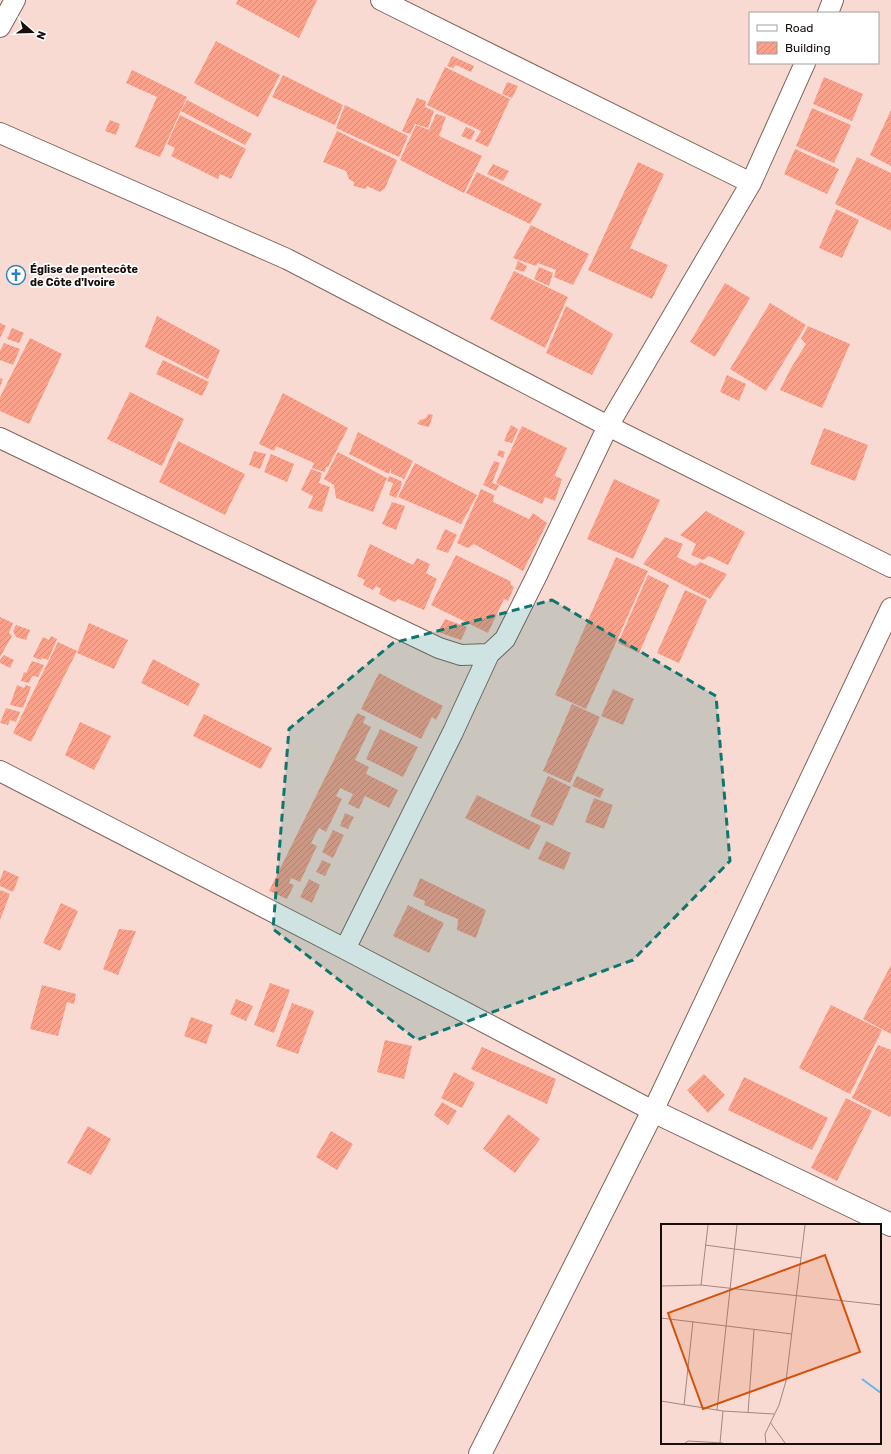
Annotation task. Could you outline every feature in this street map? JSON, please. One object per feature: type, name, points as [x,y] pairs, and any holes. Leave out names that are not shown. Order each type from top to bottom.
[{"type":"street","points":[[0,26],[15,0]]},
{"type":"street","points":[[381,0],[751,183]]},
{"type":"street","points":[[828,12],[833,0]]},
{"type":"street","points":[[345,949],[453,732],[489,654],[505,639],[608,426],[751,183],[805,64]]},
{"type":"street","points":[[0,133],[287,259],[608,426],[891,567]]},
{"type":"street","points":[[0,438],[439,648],[461,655],[489,654]]},
{"type":"street","points":[[480,1454],[653,1111],[891,608]]},
{"type":"street","points":[[0,771],[345,949],[653,1111],[891,1225]]},
{"type":"highlighted area","points":[[552,600],[716,696],[730,861],[633,960],[417,1040],[273,929],[289,729],[393,643]]},
{"type":"building","points":[[238,0],[317,0],[299,38],[236,4]]},
{"type":"building","points":[[216,41],[280,75],[258,117],[194,83]]},
{"type":"building","points":[[452,56],[474,66],[471,72],[456,65],[453,68],[447,66]]},
{"type":"building","points":[[445,67],[510,99],[488,147],[475,141],[481,131],[427,105]]},
{"type":"building","points":[[132,70],[187,97],[160,157],[135,147],[157,97],[126,83]]},
{"type":"building","points":[[283,75],[343,105],[335,125],[272,97]]},
{"type":"building","points":[[824,77],[863,94],[852,121],[813,104]]},
{"type":"building","points":[[507,82],[518,86],[512,98],[502,94]]},
{"type":"building","points":[[417,98],[426,101],[425,107],[434,111],[428,128],[415,124],[410,134],[402,131]]},
{"type":"building","points":[[187,100],[252,134],[245,145],[181,111]]},
{"type":"building","points":[[345,105],[408,136],[399,157],[336,128]]},
{"type":"building","points":[[812,108],[851,125],[834,163],[796,146]]},
{"type":"building","points":[[891,110],[891,166],[870,155]]},
{"type":"building","points":[[436,114],[446,117],[439,136],[482,156],[464,193],[400,160],[416,125],[429,130]]},
{"type":"building","points":[[180,115],[246,149],[231,179],[220,174],[218,179],[171,156],[175,148],[167,144]]},
{"type":"building","points":[[110,120],[120,124],[116,135],[105,131]]},
{"type":"building","points":[[466,127],[475,131],[471,140],[461,136]]},
{"type":"building","points":[[337,131],[397,160],[385,188],[380,192],[367,186],[365,189],[354,186],[354,182],[349,179],[346,171],[323,162]]},
{"type":"building","points":[[795,149],[839,169],[827,194],[784,174]]},
{"type":"building","points":[[857,157],[891,173],[891,231],[835,204]]},
{"type":"building","points":[[638,162],[664,174],[630,248],[668,265],[652,299],[588,270]]},
{"type":"building","points":[[493,164],[509,171],[503,181],[487,174]]},
{"type":"building","points":[[477,172],[542,204],[530,224],[466,193]]},
{"type":"building","points":[[836,209],[859,220],[842,258],[819,248]]},
{"type":"building","points":[[531,225],[589,254],[573,285],[554,277],[556,270],[538,263],[536,266],[513,258]]},
{"type":"building","points":[[518,261],[527,266],[524,272],[515,269]]},
{"type":"building","points":[[539,267],[553,273],[549,286],[534,279]]},
{"type":"building","points":[[514,271],[568,297],[545,348],[490,319]]},
{"type":"building","points":[[725,283],[750,298],[715,357],[690,342]]},
{"type":"building","points":[[770,303],[806,325],[766,391],[730,369]]},
{"type":"building","points":[[566,306],[613,334],[592,375],[546,353]]},
{"type":"building","points":[[157,316],[220,350],[208,379],[145,347]]},
{"type":"building","points":[[0,323],[6,326],[0,338]]},
{"type":"building","points":[[808,326],[850,344],[822,408],[780,390],[791,368],[806,344],[801,339]]},
{"type":"building","points":[[12,328],[24,333],[19,343],[7,339]]},
{"type":"building","points":[[30,338],[62,354],[29,424],[0,411],[0,397]]},
{"type":"building","points":[[4,343],[20,349],[13,365],[0,360],[0,351]]},
{"type":"building","points":[[163,360],[209,382],[202,396],[156,374]]},
{"type":"building","points":[[727,375],[746,384],[739,401],[720,392]]},
{"type":"building","points":[[0,378],[3,379],[0,387]]},
{"type":"building","points":[[130,392],[184,419],[162,466],[107,439]]},
{"type":"building","points":[[283,393],[348,428],[328,467],[326,467],[325,472],[312,468],[314,463],[276,446],[274,451],[259,444]]},
{"type":"building","points":[[428,414],[433,415],[429,427],[417,424],[420,420],[426,418]]},
{"type":"building","points":[[511,425],[518,429],[512,443],[504,441]]},
{"type":"building","points":[[522,426],[567,448],[542,504],[496,483]]},
{"type":"building","points":[[824,428],[868,445],[855,481],[810,464]]},
{"type":"building","points":[[358,432],[413,461],[404,479],[391,473],[391,468],[389,474],[349,454]]},
{"type":"building","points":[[178,441],[245,474],[225,515],[159,482]]},
{"type":"building","points":[[499,450],[505,452],[503,458],[497,455]]},
{"type":"building","points":[[254,451],[266,454],[260,469],[249,465]]},
{"type":"building","points":[[338,452],[387,478],[373,512],[336,498],[334,485],[324,479]]},
{"type":"building","points":[[271,454],[294,464],[287,482],[264,472]]},
{"type":"building","points":[[494,461],[500,463],[492,483],[499,485],[496,491],[483,485]]},
{"type":"building","points":[[415,463],[477,495],[461,524],[398,497]]},
{"type":"building","points":[[311,469],[322,473],[319,483],[330,487],[322,512],[308,508],[313,496],[301,490]]},
{"type":"building","points":[[389,476],[401,481],[402,484],[396,498],[389,495],[393,483],[387,481]]},
{"type":"building","points":[[555,476],[562,479],[555,501],[545,497]]},
{"type":"building","points":[[614,479],[660,500],[633,559],[587,539]]},
{"type":"building","points":[[481,489],[494,495],[493,502],[529,519],[533,513],[547,523],[523,571],[474,544],[468,548],[457,543]]},
{"type":"building","points":[[392,502],[405,506],[396,530],[382,524]]},
{"type":"building","points":[[706,511],[745,532],[728,565],[709,556],[703,560],[691,555],[696,544],[680,535]]},
{"type":"building","points":[[445,529],[457,535],[448,553],[436,549]]},
{"type":"building","points":[[665,537],[683,544],[677,557],[695,566],[700,562],[727,574],[710,599],[643,564]]},
{"type":"building","points":[[370,544],[413,565],[417,558],[430,564],[426,573],[437,579],[424,610],[398,599],[394,602],[379,594],[381,589],[376,586],[373,590],[363,585],[365,580],[357,576]]},
{"type":"building","points":[[456,555],[510,581],[511,585],[514,587],[508,601],[504,599],[488,633],[431,605]]},
{"type":"building","points":[[616,557],[648,571],[586,709],[555,695]]},
{"type":"building","points":[[648,575],[669,585],[639,653],[618,643]]},
{"type":"building","points":[[685,590],[707,600],[679,663],[657,653]]},
{"type":"building","points":[[0,617],[13,623],[9,633],[12,636],[0,657]]},
{"type":"building","points":[[445,619],[467,627],[461,640],[438,632]]},
{"type":"building","points":[[89,623],[128,640],[114,669],[77,653]]},
{"type":"building","points":[[16,625],[30,630],[26,640],[16,637],[13,631]]},
{"type":"building","points":[[51,636],[57,639],[48,660],[42,658],[41,660],[33,657],[43,637],[49,640]]},
{"type":"building","points":[[58,642],[77,651],[31,742],[13,733]]},
{"type":"building","points":[[4,655],[14,660],[10,668],[0,663],[0,660]]},
{"type":"building","points":[[153,659],[200,684],[188,706],[141,683]]},
{"type":"building","points":[[32,661],[44,665],[38,677],[32,676],[29,683],[21,681],[24,672],[26,673]]},
{"type":"building","points":[[379,673],[443,706],[436,720],[432,717],[421,739],[361,709]]},
{"type":"building","points":[[17,685],[24,688],[26,685],[31,687],[23,708],[10,705]]},
{"type":"building","points":[[613,689],[634,699],[623,725],[601,716]]},
{"type":"building","points":[[572,704],[600,717],[570,783],[543,771]]},
{"type":"building","points":[[6,708],[20,712],[16,722],[10,720],[8,725],[0,723]]},
{"type":"building","points":[[357,713],[366,717],[363,723],[371,727],[355,760],[369,767],[366,774],[398,790],[389,808],[365,796],[359,809],[348,804],[353,794],[340,788],[336,796],[342,799],[326,832],[319,828],[311,843],[317,846],[300,882],[291,878],[289,883],[294,885],[287,899],[269,891]]},
{"type":"building","points":[[204,714],[272,748],[261,769],[193,736]]},
{"type":"building","points":[[80,722],[111,736],[94,770],[65,755]]},
{"type":"building","points":[[380,729],[418,747],[403,777],[366,759]]},
{"type":"building","points":[[548,776],[571,787],[553,826],[530,816]]},
{"type":"building","points":[[577,776],[604,789],[600,798],[572,786]]},
{"type":"building","points":[[477,795],[541,826],[529,850],[465,818]]},
{"type":"building","points":[[594,798],[613,805],[604,829],[585,822]]},
{"type":"building","points":[[345,813],[354,817],[348,829],[340,826]]},
{"type":"building","points":[[333,830],[344,835],[333,858],[322,852]]},
{"type":"building","points":[[546,841],[571,853],[564,870],[538,859]]},
{"type":"building","points":[[322,860],[331,864],[325,876],[316,872]]},
{"type":"building","points":[[4,870],[19,877],[13,892],[0,886],[0,880]]},
{"type":"building","points":[[420,878],[486,910],[476,938],[457,930],[458,919],[424,905],[425,901],[413,896]]},
{"type":"building","points":[[309,879],[320,885],[312,903],[300,897]]},
{"type":"building","points":[[0,890],[10,894],[0,920]]},
{"type":"building","points":[[61,903],[78,911],[60,951],[43,943]]},
{"type":"building","points":[[408,905],[444,923],[429,953],[393,936]]},
{"type":"building","points":[[119,929],[136,931],[118,975],[103,969]]},
{"type":"building","points":[[891,965],[891,1034],[863,1019]]},
{"type":"building","points":[[270,983],[290,990],[274,1033],[254,1025]]},
{"type":"building","points":[[42,985],[76,994],[74,1004],[67,1002],[58,1036],[30,1029]]},
{"type":"building","points":[[236,999],[253,1006],[246,1021],[230,1014]]},
{"type":"building","points":[[292,1003],[314,1011],[298,1054],[276,1046]]},
{"type":"building","points":[[831,1005],[882,1030],[850,1094],[799,1068]]},
{"type":"building","points":[[191,1017],[213,1025],[206,1044],[184,1036]]},
{"type":"building","points":[[385,1040],[412,1046],[404,1079],[377,1072]]},
{"type":"building","points":[[878,1045],[891,1050],[890,1117],[852,1098]]},
{"type":"building","points":[[482,1047],[556,1079],[547,1104],[471,1069]]},
{"type":"building","points":[[454,1072],[475,1083],[462,1108],[441,1098]]},
{"type":"building","points":[[704,1074],[725,1095],[708,1113],[687,1090]]},
{"type":"building","points":[[744,1077],[828,1118],[812,1150],[728,1110]]},
{"type":"building","points":[[846,1098],[872,1111],[837,1181],[811,1168]]},
{"type":"building","points":[[442,1102],[457,1111],[448,1125],[434,1115]]},
{"type":"building","points":[[508,1114],[540,1139],[515,1173],[483,1149]]},
{"type":"building","points":[[88,1126],[111,1139],[91,1175],[67,1163]]},
{"type":"building","points":[[331,1131],[353,1144],[337,1170],[316,1157]]},
{"type":"place","name":"Église de pentecôte de Côte d'Ivoire","points":[[16,275]]}]
